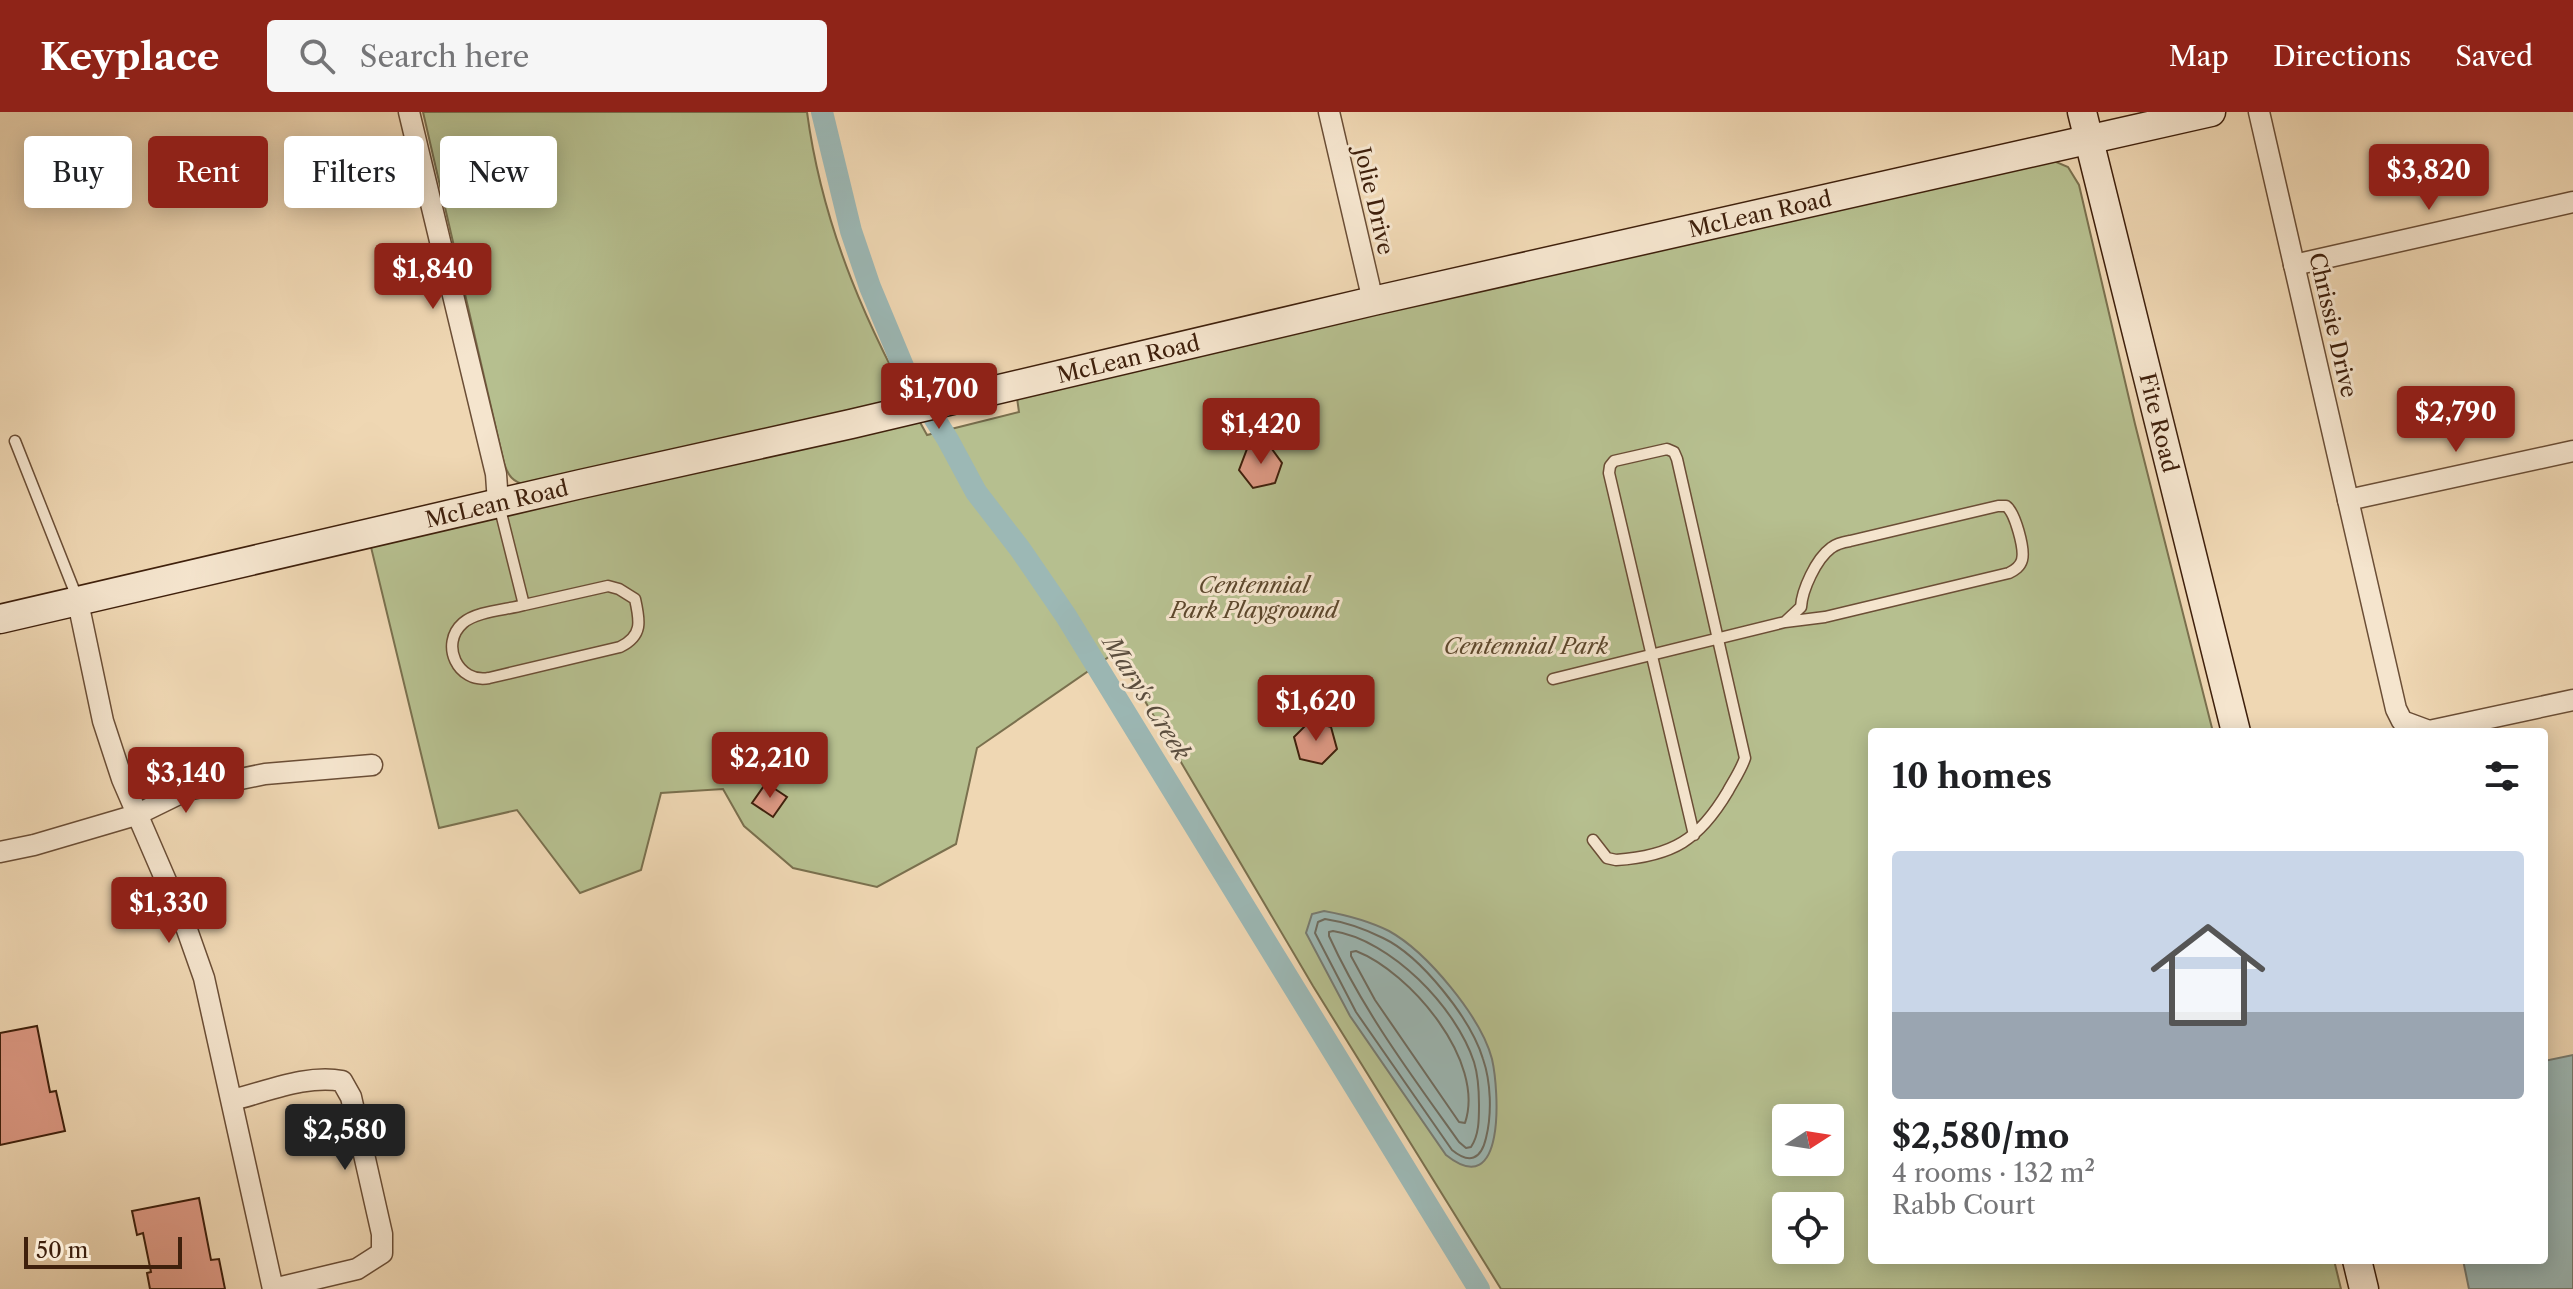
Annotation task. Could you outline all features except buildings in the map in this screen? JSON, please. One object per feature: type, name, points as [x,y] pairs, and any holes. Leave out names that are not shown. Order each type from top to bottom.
[{"type":"street","points":[[409,112],[496,474],[498,503]]},
{"type":"street","name":"Jolie Drive","points":[[1329,112],[1373,301]]},
{"type":"street","name":"McLean Road","points":[[0,619],[1015,386],[2085,125],[2211,112]]},
{"type":"street","name":"Chrissie Drive","points":[[2259,112],[2396,709],[2402,721],[2418,728]]},
{"type":"street","name":"Fite Road","points":[[2085,125],[2235,728]]},
{"type":"street","points":[[2294,265],[2573,202]]},
{"type":"street","points":[[2348,500],[2573,451]]},
{"type":"street","points":[[78,602],[103,721],[136,815],[186,927],[204,978],[273,1289],[357,1269],[382,1253],[379,1219],[351,1097],[342,1081],[328,1078],[312,1080],[232,1100]]},
{"type":"street","name":"Chrissie Drive","points":[[2447,728],[2573,700]]},
{"type":"street","points":[[0,852],[136,815],[187,790],[249,777],[372,765]]},
{"type":"street","points":[[2358,1264],[2364,1289]]},
{"type":"lane","points":[[15,441],[78,602]]},
{"type":"lane","points":[[1593,840],[1607,858],[1616,860],[1687,842],[1694,835],[1714,814],[1745,758],[1674,452],[1667,449],[1614,461],[1609,473],[1694,835]]},
{"type":"lane","points":[[498,503],[508,531],[524,605]]},
{"type":"lane","points":[[1553,679],[1785,622],[1825,617],[2009,573],[2022,562],[2014,515],[2011,509],[1998,506],[1830,548],[1807,583],[1801,607],[1785,622]]},
{"type":"lane","points":[[608,586],[635,599],[640,622],[638,634],[620,647],[478,680],[464,673],[455,662],[451,644],[456,630],[466,620],[524,605],[608,586]]},
{"type":"green space","name":"Centennial Park","points":[[423,112],[807,112],[824,198],[851,279],[886,357],[927,435],[1019,412],[1017,398],[1275,336],[2054,161],[2068,167],[2079,185],[2135,424],[2212,728],[1868,728],[1868,1264],[2335,1264],[2341,1289],[1501,1289],[1313,986],[1116,652],[977,748],[956,844],[877,887],[793,868],[744,826],[723,789],[661,793],[641,870],[580,893],[517,810],[439,828],[370,543],[526,485],[512,478],[504,463],[445,208],[557,208],[557,136],[440,136],[440,186]]},
{"type":"water","points":[[1324,911],[1374,924],[1404,941],[1451,987],[1477,1024],[1492,1059],[1496,1094],[1494,1137],[1489,1154],[1479,1165],[1465,1166],[1446,1155],[1350,1016],[1306,933],[1312,914]]},
{"type":"water","points":[[2573,1055],[2573,1289],[2469,1289],[2464,1264],[2548,1264],[2548,1060]]},
{"type":"waterway","name":"Mary's Creek","points":[[822,112],[851,231],[870,287],[905,371],[976,492],[1066,616],[1479,1289]]},
{"type":"park label","name":"Centennial Park Playground","points":[[1254,598]]}]
